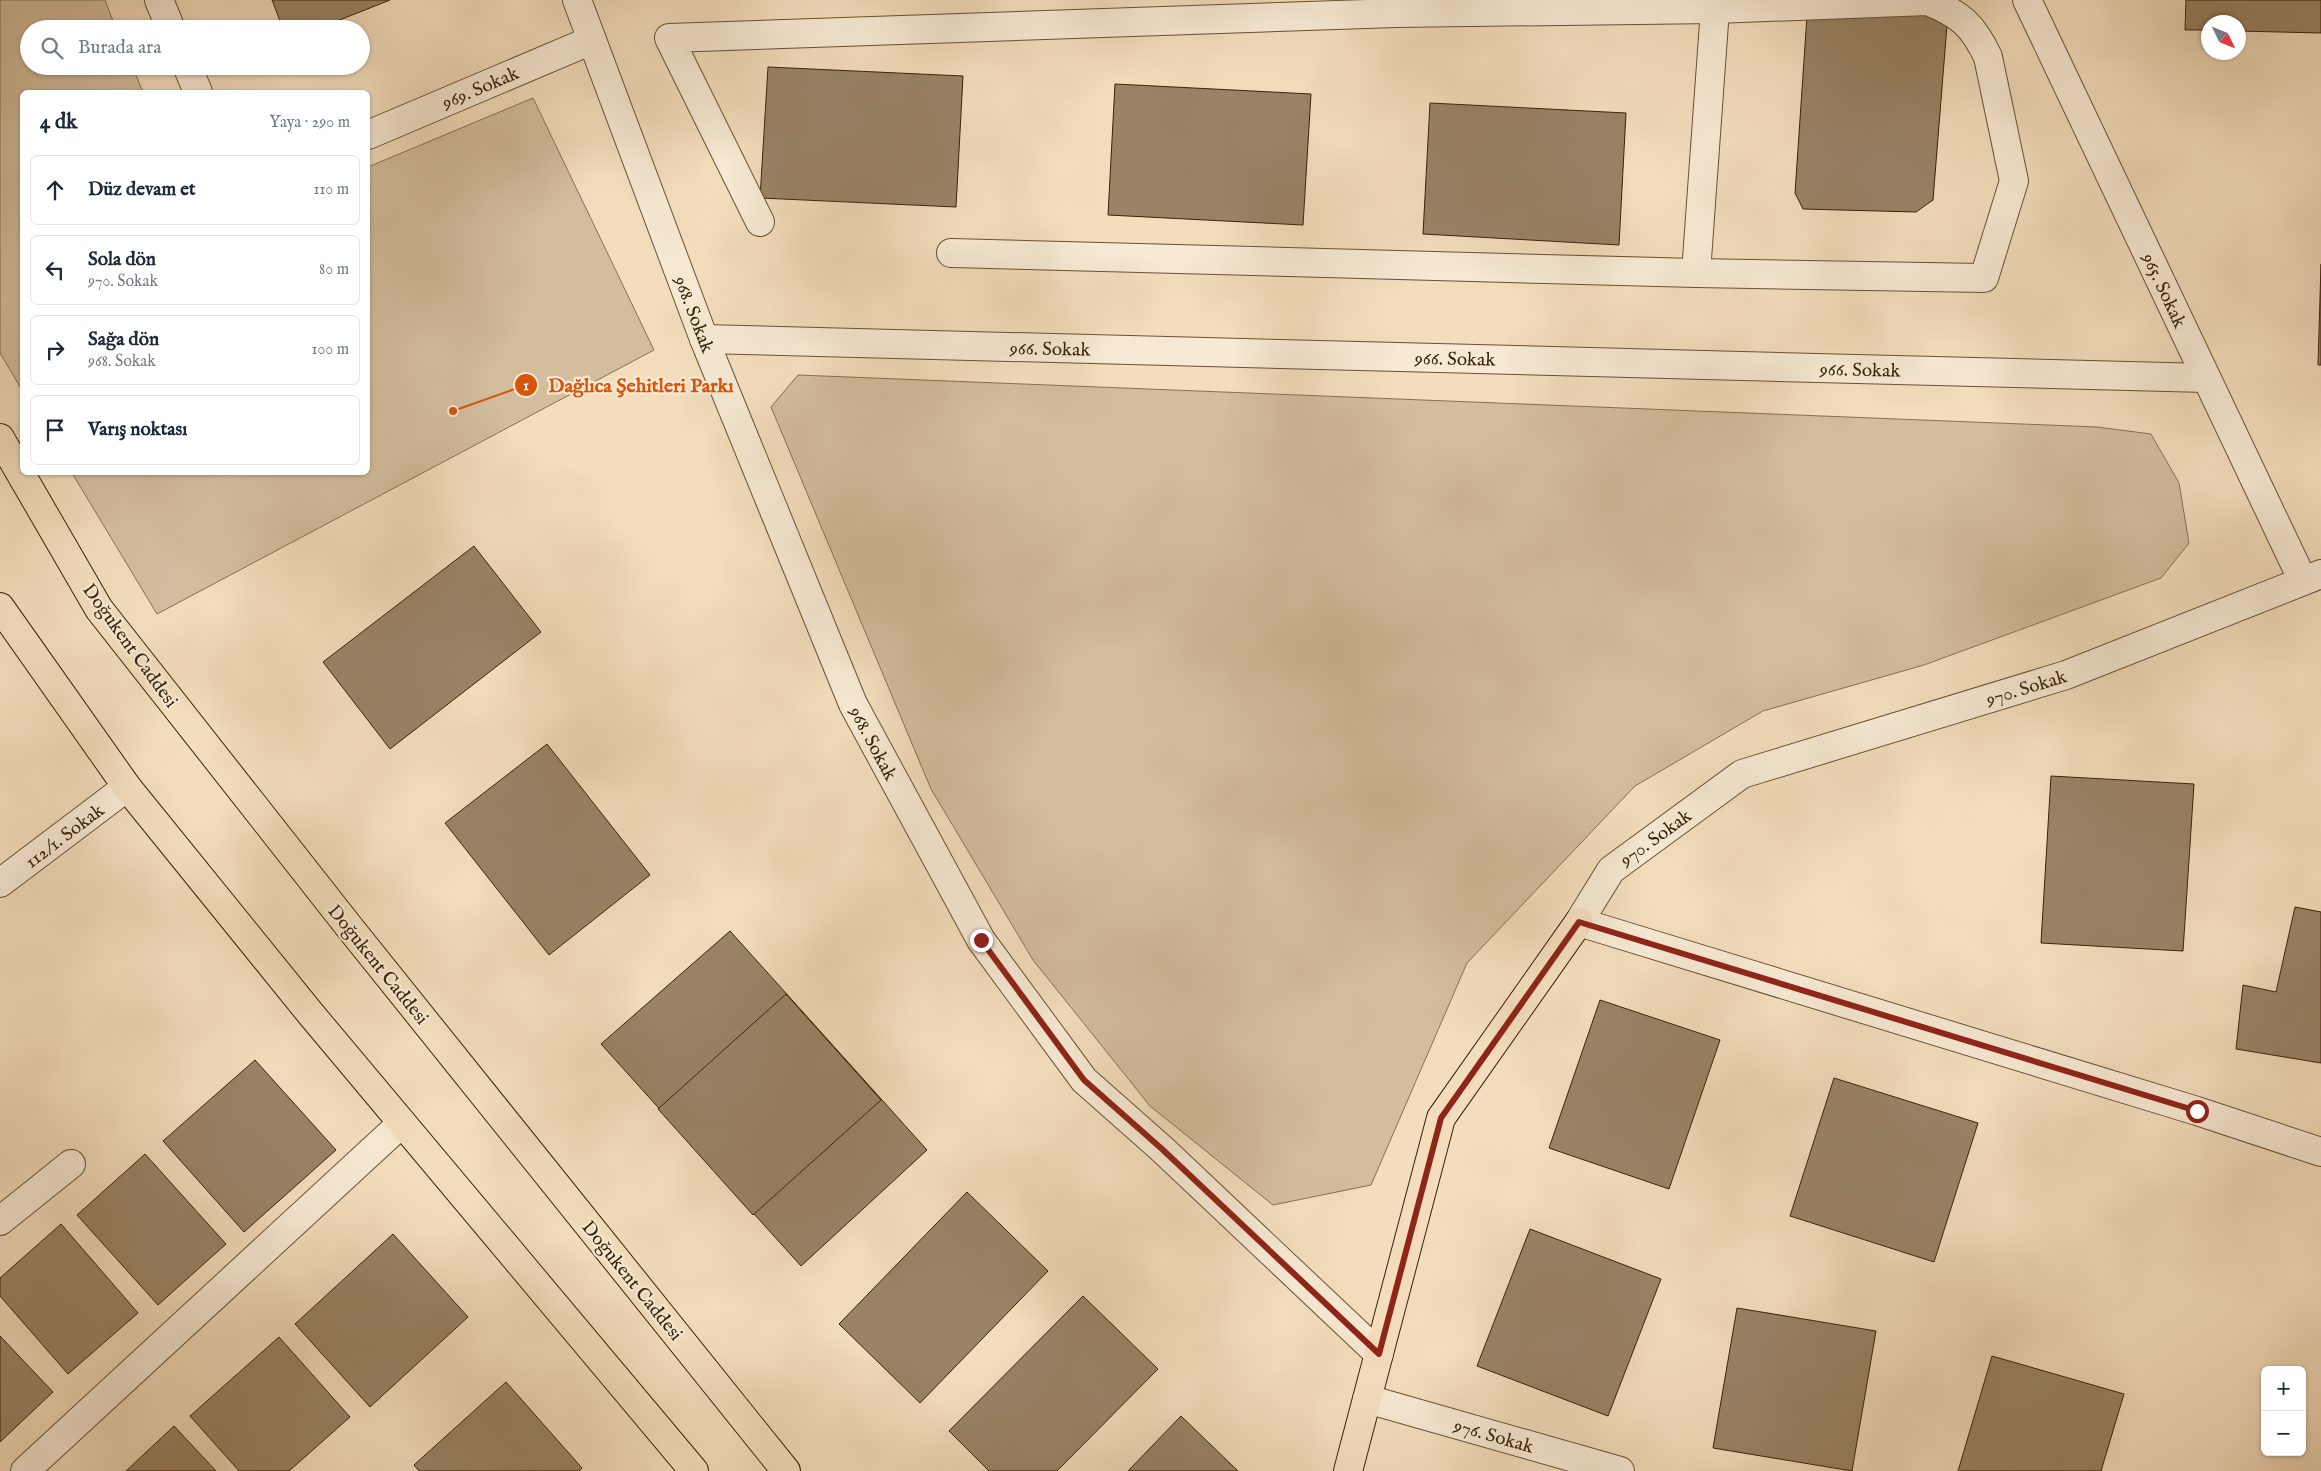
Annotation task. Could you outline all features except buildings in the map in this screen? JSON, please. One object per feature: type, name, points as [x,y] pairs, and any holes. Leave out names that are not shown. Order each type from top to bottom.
[{"type":"main road","name":"Doğukent Caddesi","points":[[0,438],[20,472]]},
{"type":"main road","name":"Doğukent Caddesi","points":[[22,475],[99,608],[350,928],[786,1471]]},
{"type":"main road","points":[[0,607],[127,787],[684,1467]]},
{"type":"main road","name":"970. Sokak","points":[[1348,1471],[1441,1118],[1579,922]]},
{"type":"street","points":[[159,0],[167,20]]},
{"type":"street","name":"968. Sokak","points":[[577,0],[704,339],[853,704],[981,940],[1084,1080],[1162,1149],[1379,1354]]},
{"type":"street","name":"965. Sokak","points":[[2027,0],[2206,378],[2312,577]]},
{"type":"street","points":[[760,222],[670,38],[1397,7],[1715,9],[1928,1],[1951,11],[1966,22],[1975,33],[1988,57],[2014,181],[1984,278],[1696,273],[951,253]]},
{"type":"street","points":[[1696,273],[1715,9]]},
{"type":"street","name":"969. Sokak","points":[[370,134],[592,40]]},
{"type":"street","points":[[191,75],[197,90]]},
{"type":"street","name":"966. Sokak","points":[[704,339],[2206,378]]},
{"type":"street","name":"970. Sokak","points":[[1579,922],[1611,870],[1742,774],[2066,675],[2312,577]]},
{"type":"street","name":"112/1. Sokak","points":[[0,883],[127,787]]},
{"type":"street","points":[[1579,922],[2197,1111],[2321,1152]]},
{"type":"street","points":[[25,1471],[402,1123]]},
{"type":"street","points":[[0,1221],[71,1164]]},
{"type":"street","name":"976. Sokak","points":[[1367,1399],[1608,1469]]},
{"type":"shaded area","points":[[0,0],[105,0],[113,20],[20,20],[20,75],[136,75],[142,90],[20,90],[20,387],[0,353]]},
{"type":"shaded area","points":[[533,98],[654,350],[157,614],[73,475],[370,475],[370,166]]},
{"type":"shaded area","points":[[798,375],[2097,427],[2151,434],[2179,483],[2189,543],[2161,578],[1924,665],[1763,711],[1635,786],[1467,963],[1371,1185],[1273,1205],[1150,1106],[1033,960],[931,789],[771,407]]},
{"type":"place","name":"Dağlıca Şehitleri Parkı","points":[[453,411]]},
{"type":"route","points":[[981,940],[1084,1080],[1162,1149],[1379,1354],[1441,1118],[1579,922],[2197,1111]]}]
